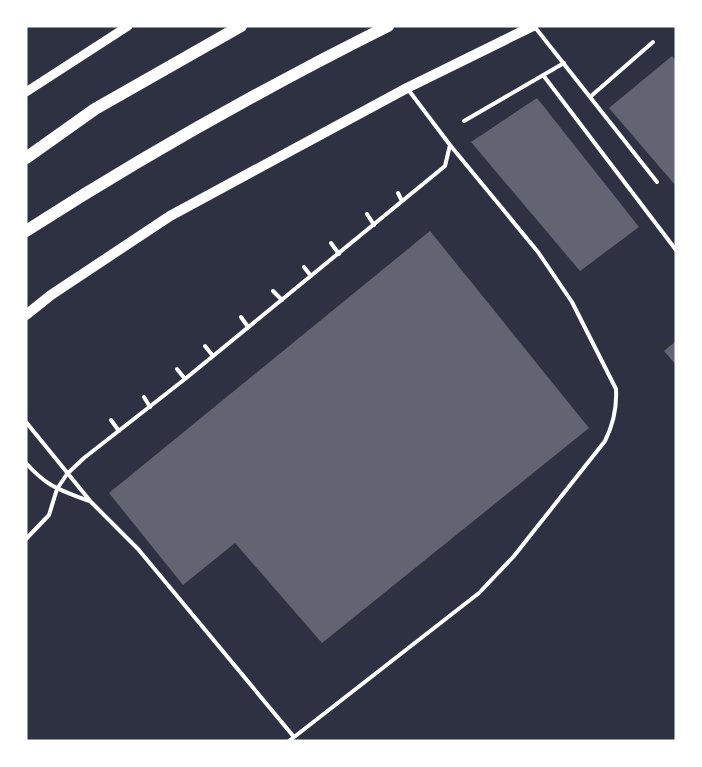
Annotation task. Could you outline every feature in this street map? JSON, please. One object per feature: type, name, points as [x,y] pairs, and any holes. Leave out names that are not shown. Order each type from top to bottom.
[{"type":"highway","points":[[26,158],[95,109],[241,26]]},
{"type":"highway","points":[[26,232],[120,171],[330,55],[388,26]]},
{"type":"main road","points":[[26,315],[59,290],[170,216],[407,88],[534,26]]},
{"type":"street","points":[[26,92],[128,26]]},
{"type":"lane","points":[[534,26],[656,182]]},
{"type":"lane","points":[[590,97],[653,42]]},
{"type":"lane","points":[[464,121],[564,63]]},
{"type":"lane","points":[[543,75],[676,250]]},
{"type":"lane","points":[[289,741],[479,593],[514,556],[605,441],[611,430],[616,389],[572,302],[538,252],[450,145],[407,88]]},
{"type":"lane","points":[[26,539],[49,515],[57,489],[67,474],[339,254],[444,166],[450,145]]},
{"type":"lane","points":[[398,193],[402,201]]},
{"type":"lane","points":[[367,214],[374,224]]},
{"type":"lane","points":[[331,243],[339,254]]},
{"type":"lane","points":[[304,267],[311,276]]},
{"type":"lane","points":[[273,291],[282,300]]},
{"type":"lane","points":[[241,317],[248,327]]},
{"type":"lane","points":[[205,346],[213,356]]},
{"type":"lane","points":[[177,369],[185,379]]},
{"type":"lane","points":[[144,396],[150,407]]},
{"type":"lane","points":[[111,420],[119,431]]},
{"type":"lane","points":[[26,422],[91,502],[138,549],[294,736]]},
{"type":"lane","points":[[26,463],[42,480],[57,489],[91,502]]},
{"type":"building","points":[[672,56],[676,61],[676,186],[609,108]]},
{"type":"building","points":[[537,98],[639,227],[580,271],[471,142]]},
{"type":"building","points":[[430,231],[589,428],[322,643],[235,543],[183,585],[109,493]]},
{"type":"building","points":[[676,341],[676,365],[664,351]]}]
